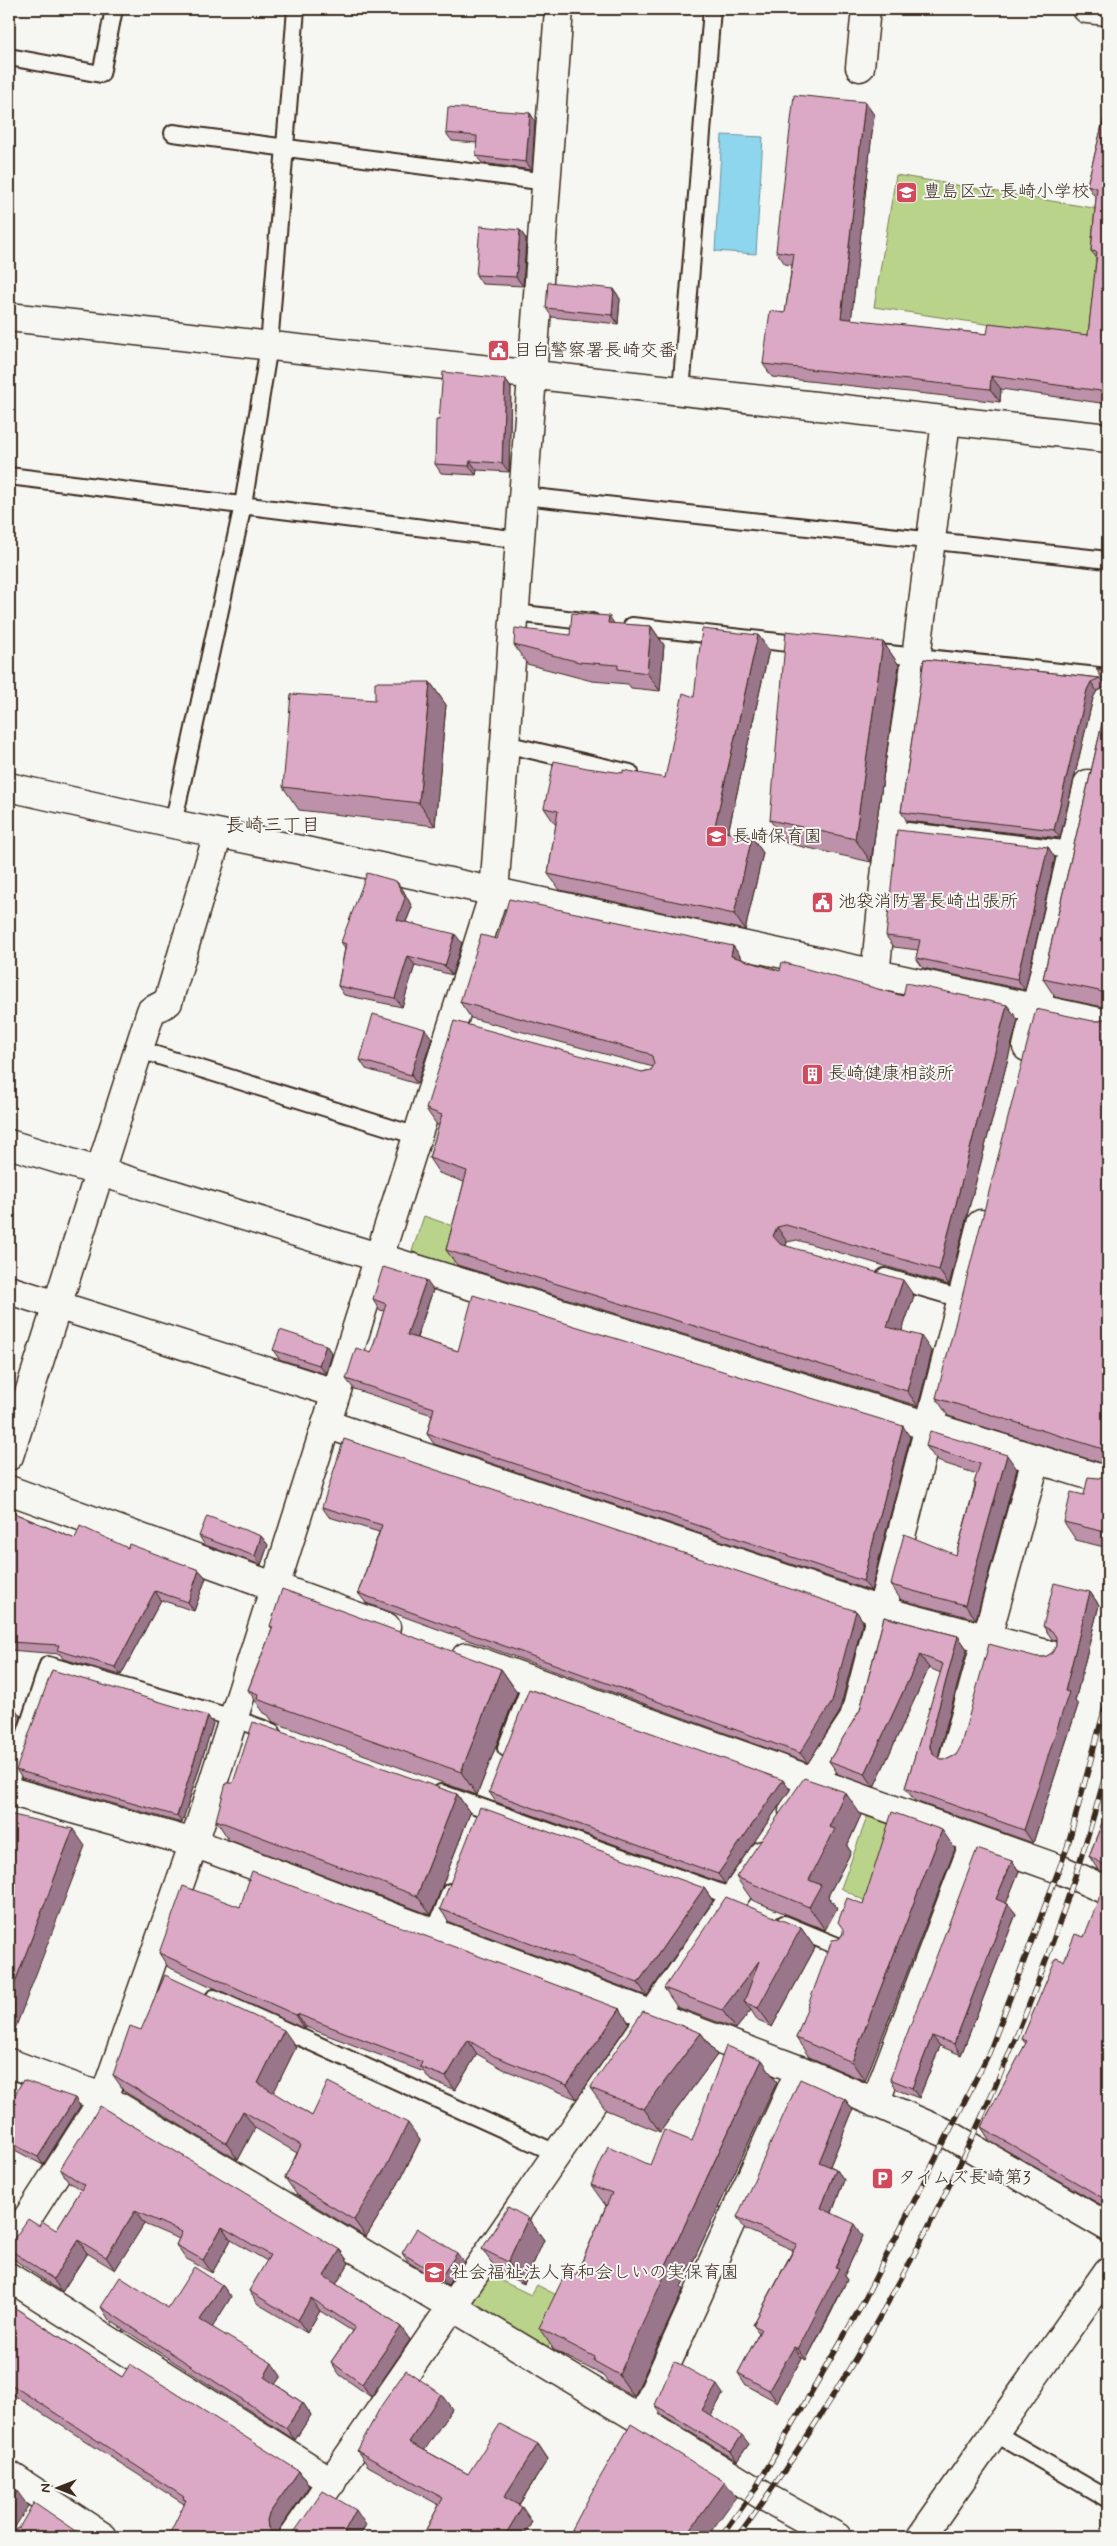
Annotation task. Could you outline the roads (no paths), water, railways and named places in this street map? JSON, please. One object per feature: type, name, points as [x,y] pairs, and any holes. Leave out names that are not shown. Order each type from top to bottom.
[{"type":"street","points":[[9,2247],[104,2098],[158,1973],[194,1843],[417,1136],[462,1025],[494,893],[560,9]]},
{"type":"street","points":[[860,67],[866,9]]},
{"type":"street","points":[[1086,9],[1108,11]]},
{"type":"street","points":[[9,317],[1108,438]]},
{"type":"street","points":[[875,975],[890,829],[916,658],[946,421]]},
{"type":"street","points":[[1021,1071],[1095,757]]},
{"type":"street","points":[[9,787],[218,834],[1108,1024]]},
{"type":"street","points":[[9,1456],[151,1011],[168,1002],[218,834]]},
{"type":"street","points":[[9,1144],[1108,1481]]},
{"type":"street","points":[[293,2537],[558,2154],[652,2014],[737,1903],[779,1832],[814,1782],[854,1719],[986,1204]]},
{"type":"street","points":[[9,1290],[336,1393]]},
{"type":"street","points":[[326,1424],[881,1611],[1050,1654]]},
{"type":"street","points":[[954,1757],[1036,1459]]},
{"type":"street","points":[[9,1490],[409,1636]]},
{"type":"street","points":[[444,1649],[1059,1869],[1108,1891]]},
{"type":"street","points":[[9,1791],[194,1843],[800,2070],[948,2134],[1108,2227]]},
{"type":"street","points":[[875,2103],[975,1840]]},
{"type":"street","points":[[9,2063],[104,2098],[451,2308],[636,2429],[837,2537]]},
{"type":"street","points":[[636,2429],[800,2070]]},
{"type":"street","points":[[921,2537],[1108,2271]]},
{"type":"street","points":[[9,2276],[332,2482]]},
{"type":"street","points":[[9,2475],[40,2506],[103,2537]]},
{"type":"lane","points":[[9,57],[101,74],[114,9]]},
{"type":"lane","points":[[173,824],[243,505],[269,346],[296,9]]},
{"type":"lane","points":[[681,392],[712,9]]},
{"type":"lane","points":[[173,133],[546,182]]},
{"type":"lane","points":[[9,476],[520,540]]},
{"type":"lane","points":[[524,496],[1108,560]]},
{"type":"lane","points":[[515,613],[818,647]]},
{"type":"lane","points":[[857,651],[1108,677]]},
{"type":"lane","points":[[505,744],[630,773]]},
{"type":"lane","points":[[890,829],[1073,850]]},
{"type":"lane","points":[[140,1050],[417,1136]]},
{"type":"lane","points":[[870,1272],[961,1300]]},
{"type":"lane","points":[[9,1785],[48,1665],[233,1718],[288,1738]]},
{"type":"lane","points":[[501,1762],[532,1681]]},
{"type":"lane","points":[[428,1788],[737,1903]]},
{"type":"lane","points":[[476,1826],[490,1790]]},
{"type":"lane","points":[[434,1934],[455,1880]]},
{"type":"lane","points":[[766,1916],[847,1950]]},
{"type":"lane","points":[[202,1992],[558,2154]]},
{"type":"lane","points":[[995,2433],[1108,2499]]},
{"type":"water","points":[[722,135],[763,137],[756,254],[715,251]]},
{"type":"railway","points":[[721,2537],[754,2491],[859,2310],[989,2053],[1067,1848],[1108,1696]]},
{"type":"railway","points":[[738,2537],[799,2449],[856,2358],[909,2264],[958,2168],[1002,2070],[1042,1970],[1078,1868],[1108,1765]]},
{"type":"place","name":"豊島区立 長崎小学校","points":[[907,192]]},
{"type":"place","name":"目白警察署長崎交番","points":[[498,351]]},
{"type":"place","name":"長崎保育園","points":[[716,837]]},
{"type":"place","name":"池袋消防署長崎出張所","points":[[822,902]]},
{"type":"place","name":"長崎健康相談所","points":[[812,1074]]},
{"type":"place","name":"タイムズ長崎第3","points":[[882,2178]]},
{"type":"place","name":"社会福祉法人育和会しいの実保育園","points":[[435,2273]]},
{"type":"district","name":"長崎三丁目","points":[[273,825]]}]
